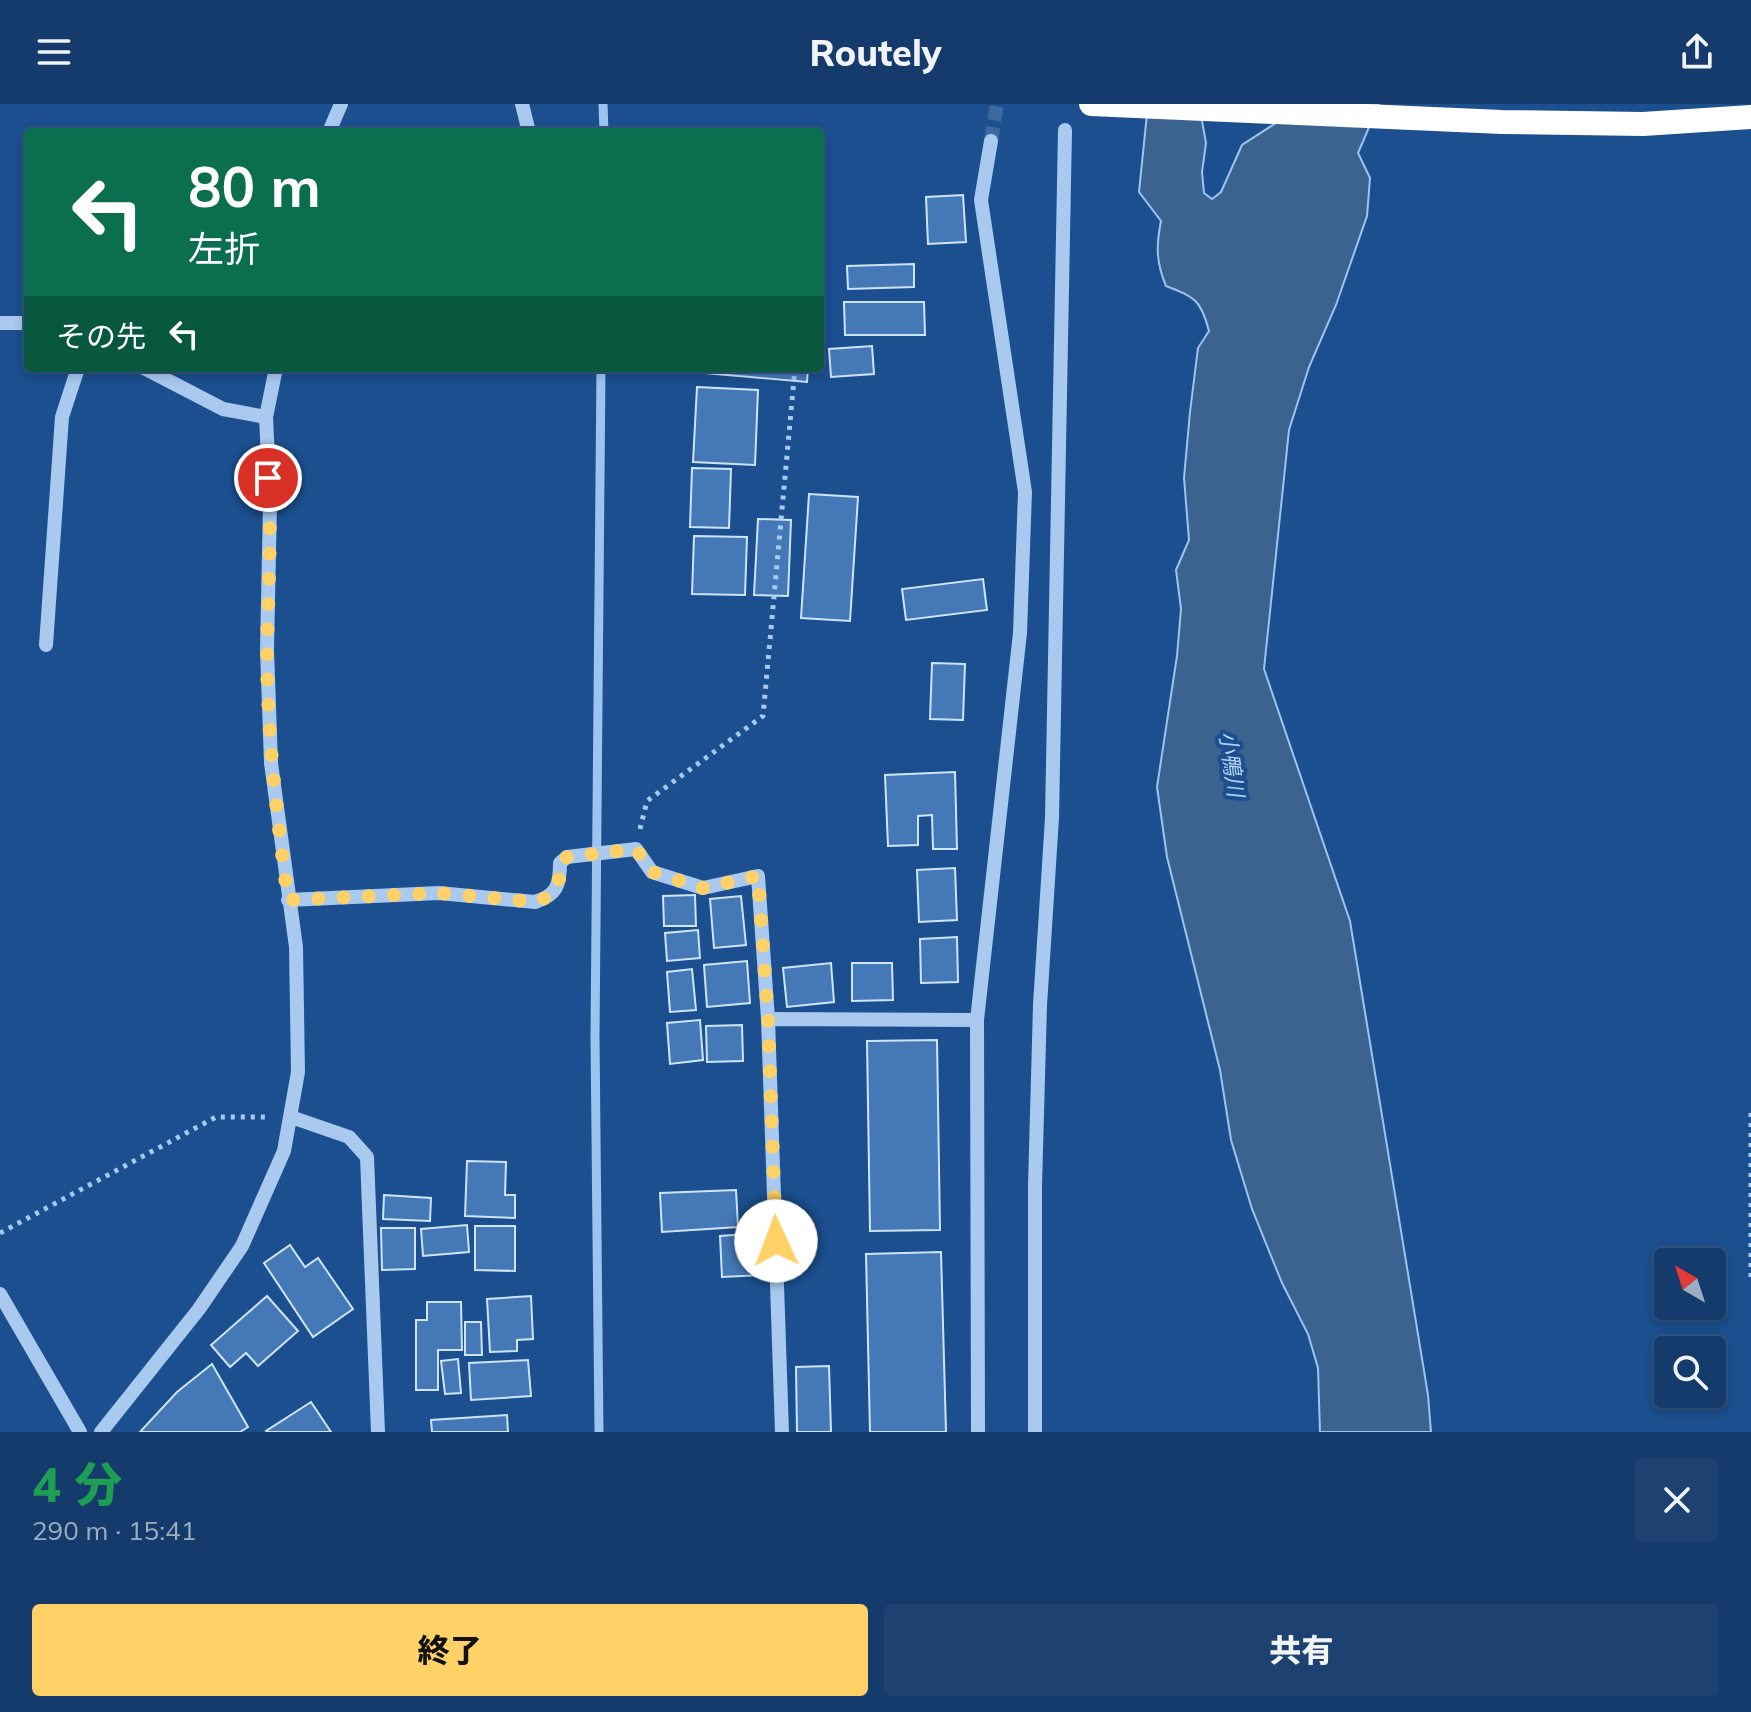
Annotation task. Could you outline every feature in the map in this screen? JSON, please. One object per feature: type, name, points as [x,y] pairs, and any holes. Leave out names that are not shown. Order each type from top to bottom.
[{"type":"highway","points":[[1100,105],[1518,122],[1643,124],[1751,117]]},
{"type":"street","points":[[331,128],[341,104]]},
{"type":"street","points":[[522,104],[528,128]]},
{"type":"street","points":[[1035,1432],[1035,1186],[1040,1005],[1052,818],[1065,130]]},
{"type":"street","points":[[978,1432],[977,1020],[1020,633],[1025,492],[981,200],[991,141]]},
{"type":"street","points":[[0,323],[24,323]]},
{"type":"street","points":[[46,645],[62,417],[77,372]]},
{"type":"street","points":[[152,372],[223,409],[266,417]]},
{"type":"street","points":[[101,1432],[199,1309],[242,1246],[284,1151],[291,1117],[298,1072],[299,1038],[296,947],[271,763],[267,650],[270,503],[266,417],[275,372]]},
{"type":"street","points":[[288,900],[439,893],[535,902],[550,897],[560,884],[560,863],[567,857],[636,849],[652,872],[703,888],[758,876],[768,1019],[782,1432]]},
{"type":"street","points":[[768,1019],[977,1020]]},
{"type":"street","points":[[291,1117],[349,1137],[367,1157],[378,1432]]},
{"type":"street","points":[[0,1294],[80,1432]]},
{"type":"path","points":[[636,849],[647,801],[763,716],[795,372]]},
{"type":"path","points":[[1751,1113],[1751,1281]]},
{"type":"path","points":[[0,1233],[216,1117],[291,1117]]},
{"type":"water","name":"小鴨川","points":[[1148,104],[1199,104],[1206,143],[1202,172],[1204,193],[1212,199],[1221,192],[1242,145],[1305,104],[1379,104],[1358,153],[1370,178],[1367,216],[1336,305],[1309,367],[1289,430],[1264,669],[1350,921],[1428,1395],[1431,1432],[1320,1432],[1318,1368],[1308,1334],[1282,1283],[1252,1209],[1231,1140],[1220,1070],[1167,857],[1157,787],[1177,656],[1181,609],[1176,570],[1189,540],[1184,478],[1190,412],[1198,348],[1209,331],[1200,306],[1184,293],[1166,286],[1158,254],[1161,221],[1139,192]]},
{"type":"building","points":[[963,195],[966,242],[928,244],[926,197]]},
{"type":"building","points":[[914,264],[914,287],[848,289],[847,266]]},
{"type":"building","points":[[844,302],[924,302],[925,335],[845,335]]},
{"type":"building","points":[[872,346],[874,374],[831,377],[829,349]]},
{"type":"building","points":[[694,372],[808,372],[807,382]]},
{"type":"building","points":[[697,387],[758,390],[755,465],[693,462]]},
{"type":"building","points":[[692,468],[731,469],[729,528],[690,527]]},
{"type":"building","points":[[809,494],[858,497],[850,621],[801,618]]},
{"type":"building","points":[[758,519],[791,520],[788,596],[754,595]]},
{"type":"building","points":[[694,536],[747,537],[745,595],[692,594]]},
{"type":"building","points":[[983,579],[987,610],[906,620],[902,589]]},
{"type":"building","points":[[932,663],[965,664],[963,720],[930,719]]},
{"type":"building","points":[[955,772],[957,849],[933,849],[932,815],[918,816],[918,845],[888,846],[885,775]]},
{"type":"building","points":[[955,868],[957,920],[919,922],[917,870]]},
{"type":"building","points":[[695,895],[696,926],[664,926],[663,896]]},
{"type":"building","points":[[741,896],[746,945],[714,948],[710,899]]},
{"type":"building","points":[[698,930],[700,958],[667,961],[665,933]]},
{"type":"building","points":[[957,937],[958,982],[921,983],[920,939]]},
{"type":"building","points":[[747,961],[750,1003],[707,1007],[704,965]]},
{"type":"building","points":[[831,963],[834,1002],[787,1007],[783,968]]},
{"type":"building","points":[[852,963],[892,963],[893,1000],[852,1001]]},
{"type":"building","points":[[692,969],[696,1010],[670,1012],[667,972]]},
{"type":"building","points":[[700,1020],[703,1060],[670,1064],[667,1023]]},
{"type":"building","points":[[742,1025],[743,1061],[707,1062],[706,1026]]},
{"type":"building","points":[[937,1040],[940,1230],[870,1231],[867,1041]]},
{"type":"building","points":[[467,1161],[506,1162],[505,1195],[515,1195],[515,1218],[465,1216]]},
{"type":"building","points":[[736,1190],[738,1227],[662,1232],[660,1193]]},
{"type":"building","points":[[384,1195],[431,1198],[430,1221],[383,1219]]},
{"type":"building","points":[[467,1225],[469,1252],[423,1256],[421,1229]]},
{"type":"building","points":[[475,1226],[515,1226],[515,1271],[475,1270]]},
{"type":"building","points":[[381,1228],[415,1228],[415,1269],[382,1270]]},
{"type":"building","points":[[762,1233],[764,1275],[722,1277],[720,1236]]},
{"type":"building","points":[[290,1245],[305,1267],[318,1258],[353,1309],[313,1337],[264,1263]]},
{"type":"building","points":[[941,1252],[946,1432],[870,1432],[866,1254]]},
{"type":"building","points":[[267,1296],[298,1331],[258,1366],[246,1353],[230,1367],[211,1345]]},
{"type":"building","points":[[531,1296],[533,1339],[517,1340],[517,1351],[490,1352],[487,1299]]},
{"type":"building","points":[[427,1302],[461,1302],[462,1350],[438,1350],[438,1390],[416,1390],[416,1320],[427,1320]]},
{"type":"building","points":[[465,1322],[481,1322],[482,1355],[465,1355]]},
{"type":"building","points":[[458,1359],[461,1393],[445,1394],[441,1361]]},
{"type":"building","points":[[528,1360],[531,1396],[471,1400],[469,1363]]},
{"type":"building","points":[[212,1364],[248,1427],[240,1432],[140,1432],[177,1392]]},
{"type":"building","points":[[829,1366],[831,1432],[797,1432],[796,1367]]},
{"type":"building","points":[[311,1402],[331,1432],[266,1431]]},
{"type":"building","points":[[507,1415],[508,1432],[432,1432],[431,1420]]},
{"type":"waterway","points":[[603,104],[604,128]]},
{"type":"waterway","points":[[599,1432],[595,1036],[601,372]]},
{"type":"tunnel","points":[[991,141],[997,104]]},
{"type":"route","points":[[268,478],[270,572],[267,650],[271,763],[288,900],[439,893],[535,902],[550,897],[560,884],[560,863],[567,857],[636,849],[652,872],[703,888],[758,876],[768,1019],[776,1241]]}]
